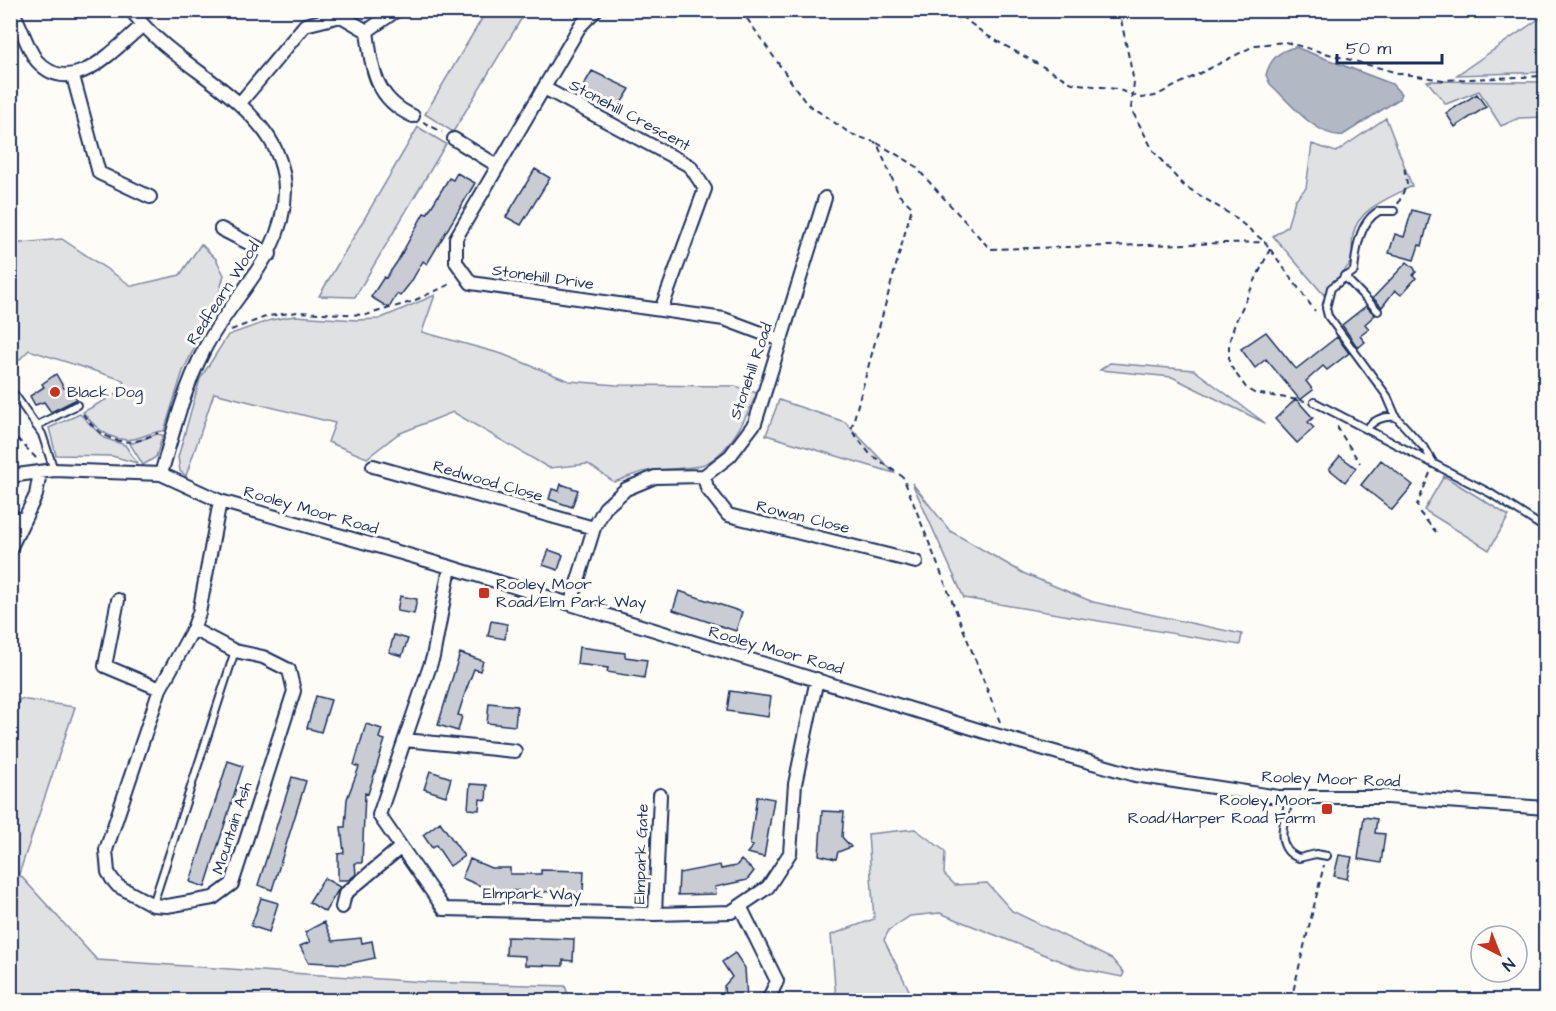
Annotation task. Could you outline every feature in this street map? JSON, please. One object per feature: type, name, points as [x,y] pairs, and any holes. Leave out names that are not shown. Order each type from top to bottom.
[{"type":"street","points":[[12,10],[36,60],[57,74],[73,76],[90,69],[142,26]]},
{"type":"street","name":"Redfearn Wood","points":[[131,10],[142,26],[161,45],[240,103],[265,132],[276,150],[285,178],[285,210],[270,254],[205,348],[187,388],[161,474]]},
{"type":"street","points":[[367,31],[397,10]]},
{"type":"street","name":"Stonehill Drive","points":[[596,10],[580,26],[456,238],[456,262],[471,283],[724,319],[780,340]]},
{"type":"street","points":[[240,103],[305,25],[341,16],[367,31]]},
{"type":"street","points":[[367,31],[372,68],[380,87],[397,108],[413,116]]},
{"type":"street","points":[[73,76],[99,173],[150,197]]},
{"type":"street","name":"Stonehill Crescent","points":[[544,88],[690,166],[705,189],[661,310]]},
{"type":"street","points":[[454,140],[498,166]]},
{"type":"street","name":"Stonehill Road","points":[[704,476],[730,456],[754,423],[825,198]]},
{"type":"street","points":[[221,229],[270,254]]},
{"type":"street","name":"Redwood Close","points":[[373,466],[594,528]]},
{"type":"street","name":"Rooley Moor Road","points":[[10,476],[54,470],[161,474],[220,501],[450,567],[693,643],[1135,775],[1290,797],[1387,797],[1545,808]]},
{"type":"street","points":[[10,549],[36,495],[40,472]]},
{"type":"street","points":[[570,603],[594,528],[605,508],[626,489],[655,477],[704,476]]},
{"type":"street","name":"Rowan Close","points":[[704,476],[707,488],[728,515],[916,562]]},
{"type":"street","points":[[153,905],[118,886],[112,879],[108,872],[106,850],[160,689],[193,629],[199,613],[220,501]]},
{"type":"street","points":[[10,517],[24,520]]},
{"type":"street","name":"Elmpark Way","points":[[450,567],[433,657],[379,815],[444,909],[655,914],[731,912],[768,886],[790,853],[795,784],[817,679]]},
{"type":"street","points":[[118,600],[105,666],[160,689]]},
{"type":"street","name":"Mountain Ash","points":[[153,905],[167,906],[213,898],[232,884],[294,692],[289,670],[263,657],[235,651],[193,629]]},
{"type":"street","points":[[405,740],[515,751]]},
{"type":"street","name":"Elmpark Gate","points":[[655,914],[660,795]]},
{"type":"street","points":[[342,907],[345,894],[401,847]]},
{"type":"street","points":[[740,906],[777,981],[768,1000]]},
{"type":"lane","points":[[1394,211],[1379,211],[1368,220],[1359,242],[1353,272],[1344,276],[1331,288],[1326,308],[1328,316],[1387,396],[1396,417],[1426,450],[1434,464]]},
{"type":"lane","points":[[1344,276],[1378,311]]},
{"type":"lane","points":[[15,395],[42,434],[54,470]]},
{"type":"lane","points":[[1314,402],[1490,493],[1545,529]]},
{"type":"lane","points":[[36,426],[77,405]]},
{"type":"lane","points":[[1367,428],[1376,420],[1387,416],[1396,417]]},
{"type":"lane","points":[[153,905],[235,651]]},
{"type":"lane","points":[[1290,797],[1282,834],[1282,842],[1287,850],[1299,858],[1316,854],[1327,856]]},
{"type":"path","points":[[741,10],[806,103],[851,134],[877,143],[913,164],[990,249],[1265,242]]},
{"type":"path","points":[[953,10],[986,35],[1072,83],[1116,89],[1142,98],[1155,96],[1256,45],[1285,42],[1398,73],[1443,80],[1545,76]]},
{"type":"path","points":[[1119,10],[1134,82],[1131,109],[1154,152],[1184,185],[1233,216],[1265,242],[1319,316],[1328,316]]},
{"type":"path","points":[[413,116],[454,140]]},
{"type":"path","points":[[877,143],[899,195],[912,207],[851,430],[870,454],[903,477],[1006,738]]},
{"type":"path","points":[[1394,211],[1407,184],[1404,166]]},
{"type":"path","points":[[1270,249],[1235,323],[1229,343],[1229,364],[1236,376],[1254,393],[1314,402]]},
{"type":"path","points":[[216,331],[232,330],[268,316],[298,312],[366,315],[411,302],[466,277]]},
{"type":"path","points":[[77,405],[90,424],[111,439],[126,442],[157,433],[172,436]]},
{"type":"path","points":[[1342,415],[1338,429],[1360,463]]},
{"type":"path","points":[[10,431],[38,459],[40,472]]},
{"type":"path","points":[[1434,464],[1417,505],[1420,513],[1436,532]]},
{"type":"path","points":[[1291,1000],[1327,856]]},
{"type":"shaded area","points":[[487,10],[526,11],[453,132],[425,114]]},
{"type":"shaded area","points":[[1545,14],[1545,72],[1457,75],[1540,18]]},
{"type":"shaded area","points":[[1295,47],[1392,84],[1401,94],[1399,99],[1343,135],[1323,131],[1294,108],[1270,84],[1266,75],[1276,56]]},
{"type":"shaded area","points":[[1427,81],[1545,82],[1545,117],[1519,118],[1501,126],[1479,91],[1446,104]]},
{"type":"shaded area","points":[[1386,118],[1412,186],[1376,205],[1361,218],[1353,235],[1350,263],[1324,295],[1273,236],[1287,227],[1295,200],[1306,188],[1312,144],[1336,152]]},
{"type":"shaded area","points":[[418,127],[446,144],[355,297],[319,296]]},
{"type":"shaded area","points":[[62,239],[132,286],[180,275],[201,244],[216,259],[224,275],[217,302],[183,371],[164,431],[124,440],[101,431],[83,412],[125,389],[123,380],[29,350],[11,368],[11,244]]},
{"type":"shaded area","points":[[435,295],[422,332],[502,354],[569,381],[616,385],[735,386],[757,393],[735,435],[720,454],[711,461],[690,468],[645,471],[614,482],[588,464],[549,468],[453,412],[398,434],[367,458],[328,442],[335,423],[214,393],[186,476],[180,471],[178,457],[200,379],[228,335],[271,320],[295,316],[379,319]]},
{"type":"shaded area","points":[[1110,363],[1194,370],[1265,423],[1172,377],[1100,370]]},
{"type":"shaded area","points":[[779,400],[845,422],[894,473],[766,435]]},
{"type":"shaded area","points":[[80,414],[104,438],[125,445],[137,463],[112,456],[56,455],[49,428]]},
{"type":"shaded area","points":[[157,434],[163,435],[156,457],[143,465],[130,444]]},
{"type":"shaded area","points":[[1444,476],[1509,516],[1489,550],[1424,510]]},
{"type":"shaded area","points":[[912,483],[950,531],[1023,573],[1093,602],[1242,634],[1240,645],[964,598]]},
{"type":"shaded area","points":[[20,699],[75,707],[19,874],[97,960],[424,982],[565,986],[570,1000],[11,1000],[10,716]]},
{"type":"shaded area","points":[[915,829],[945,851],[944,874],[955,885],[987,883],[1012,911],[1112,959],[1124,973],[1122,977],[1078,968],[940,913],[910,916],[889,930],[884,940],[914,1000],[836,1000],[831,935],[874,919],[868,834]]},
{"type":"building","points":[[592,71],[630,89],[617,110],[581,90]]},
{"type":"building","points":[[1477,94],[1486,107],[1455,127],[1446,113]]},
{"type":"building","points":[[535,169],[550,178],[521,225],[506,217]]},
{"type":"building","points":[[457,173],[475,183],[427,264],[423,261],[411,282],[400,296],[397,294],[389,308],[371,297],[397,262],[424,213],[427,214],[449,178],[453,180]]},
{"type":"building","points":[[1412,210],[1430,215],[1422,246],[1419,245],[1414,260],[1389,253],[1395,234],[1404,237]]},
{"type":"building","points":[[1407,262],[1414,268],[1416,272],[1413,275],[1416,278],[1401,295],[1395,290],[1382,307],[1373,298]]},
{"type":"building","points":[[1366,306],[1375,315],[1365,324],[1369,329],[1360,336],[1365,342],[1358,348],[1342,325]]},
{"type":"building","points":[[1266,332],[1296,369],[1337,337],[1349,353],[1327,370],[1323,366],[1306,381],[1313,390],[1300,400],[1266,359],[1255,368],[1241,349]]},
{"type":"building","name":"Black Dog","points":[[56,374],[64,388],[69,386],[77,399],[51,412],[44,402],[35,405],[30,396],[44,387],[42,384]]},
{"type":"building","points":[[1296,399],[1313,418],[1308,422],[1314,428],[1297,443],[1275,419]]},
{"type":"building","points":[[1340,456],[1356,468],[1345,482],[1329,469]]},
{"type":"building","points":[[1381,460],[1413,485],[1392,510],[1361,485]]},
{"type":"building","points":[[561,484],[578,490],[572,507],[549,499],[552,489],[559,491]]},
{"type":"building","points":[[549,550],[563,555],[558,570],[543,565]]},
{"type":"building","points":[[679,591],[742,612],[736,631],[673,610]]},
{"type":"building","points":[[400,596],[417,599],[414,614],[397,611]]},
{"type":"building","points":[[491,621],[507,624],[505,639],[488,636]]},
{"type":"building","points":[[394,635],[408,639],[402,656],[389,652]]},
{"type":"building","points":[[579,647],[625,653],[625,657],[647,660],[644,678],[607,672],[608,668],[577,664]]},
{"type":"building","points":[[460,653],[483,661],[480,671],[474,669],[465,693],[458,715],[462,716],[458,731],[438,725]]},
{"type":"building","points":[[730,691],[771,697],[768,717],[727,711]]},
{"type":"building","points":[[316,696],[331,700],[321,732],[307,728]]},
{"type":"building","points":[[489,703],[517,706],[515,726],[487,723]]},
{"type":"building","points":[[366,724],[382,729],[379,738],[385,740],[368,794],[365,793],[362,863],[355,863],[356,874],[349,880],[338,880],[338,854],[344,853],[341,827],[345,827],[347,799],[359,767],[354,765]]},
{"type":"building","points":[[228,761],[243,766],[205,887],[190,882]]},
{"type":"building","points":[[430,771],[451,778],[446,796],[424,789]]},
{"type":"building","points":[[292,777],[306,781],[272,890],[258,885]]},
{"type":"building","points":[[470,784],[487,785],[486,800],[480,799],[479,810],[468,809]]},
{"type":"building","points":[[757,796],[774,799],[764,857],[747,853],[753,846],[750,845]]},
{"type":"building","points":[[822,811],[844,812],[842,837],[851,847],[838,852],[836,859],[819,855]]},
{"type":"building","points":[[1364,817],[1377,819],[1375,833],[1385,834],[1381,863],[1358,859]]},
{"type":"building","points":[[440,822],[464,856],[450,866],[436,845],[432,848],[423,835]]},
{"type":"building","points":[[1339,855],[1352,857],[1347,879],[1334,876]]},
{"type":"building","points":[[470,859],[491,868],[510,868],[510,874],[541,874],[541,870],[584,871],[583,893],[490,890],[462,878]]},
{"type":"building","points":[[741,860],[754,871],[747,880],[715,887],[716,894],[678,895],[679,873],[720,865],[721,869],[736,866]]},
{"type":"building","points":[[324,878],[340,887],[325,912],[309,902]]},
{"type":"building","points":[[261,898],[278,903],[269,932],[251,926]]},
{"type":"building","points":[[324,922],[333,941],[361,938],[362,943],[372,941],[375,958],[347,964],[308,962],[300,946],[310,942],[305,932]]},
{"type":"building","points":[[507,937],[574,939],[573,961],[563,960],[563,966],[525,965],[525,956],[506,955]]},
{"type":"building","points":[[735,953],[745,968],[747,1000],[725,1000],[724,986],[732,977],[722,962]]},
{"type":"place","name":"Black Dog","points":[[55,392]]},
{"type":"place","name":"Rooley Moor Road/Elm Park Way","points":[[484,593]]},
{"type":"place","name":"Rooley Moor Road/Harper Road Farm","points":[[1327,809]]}]
